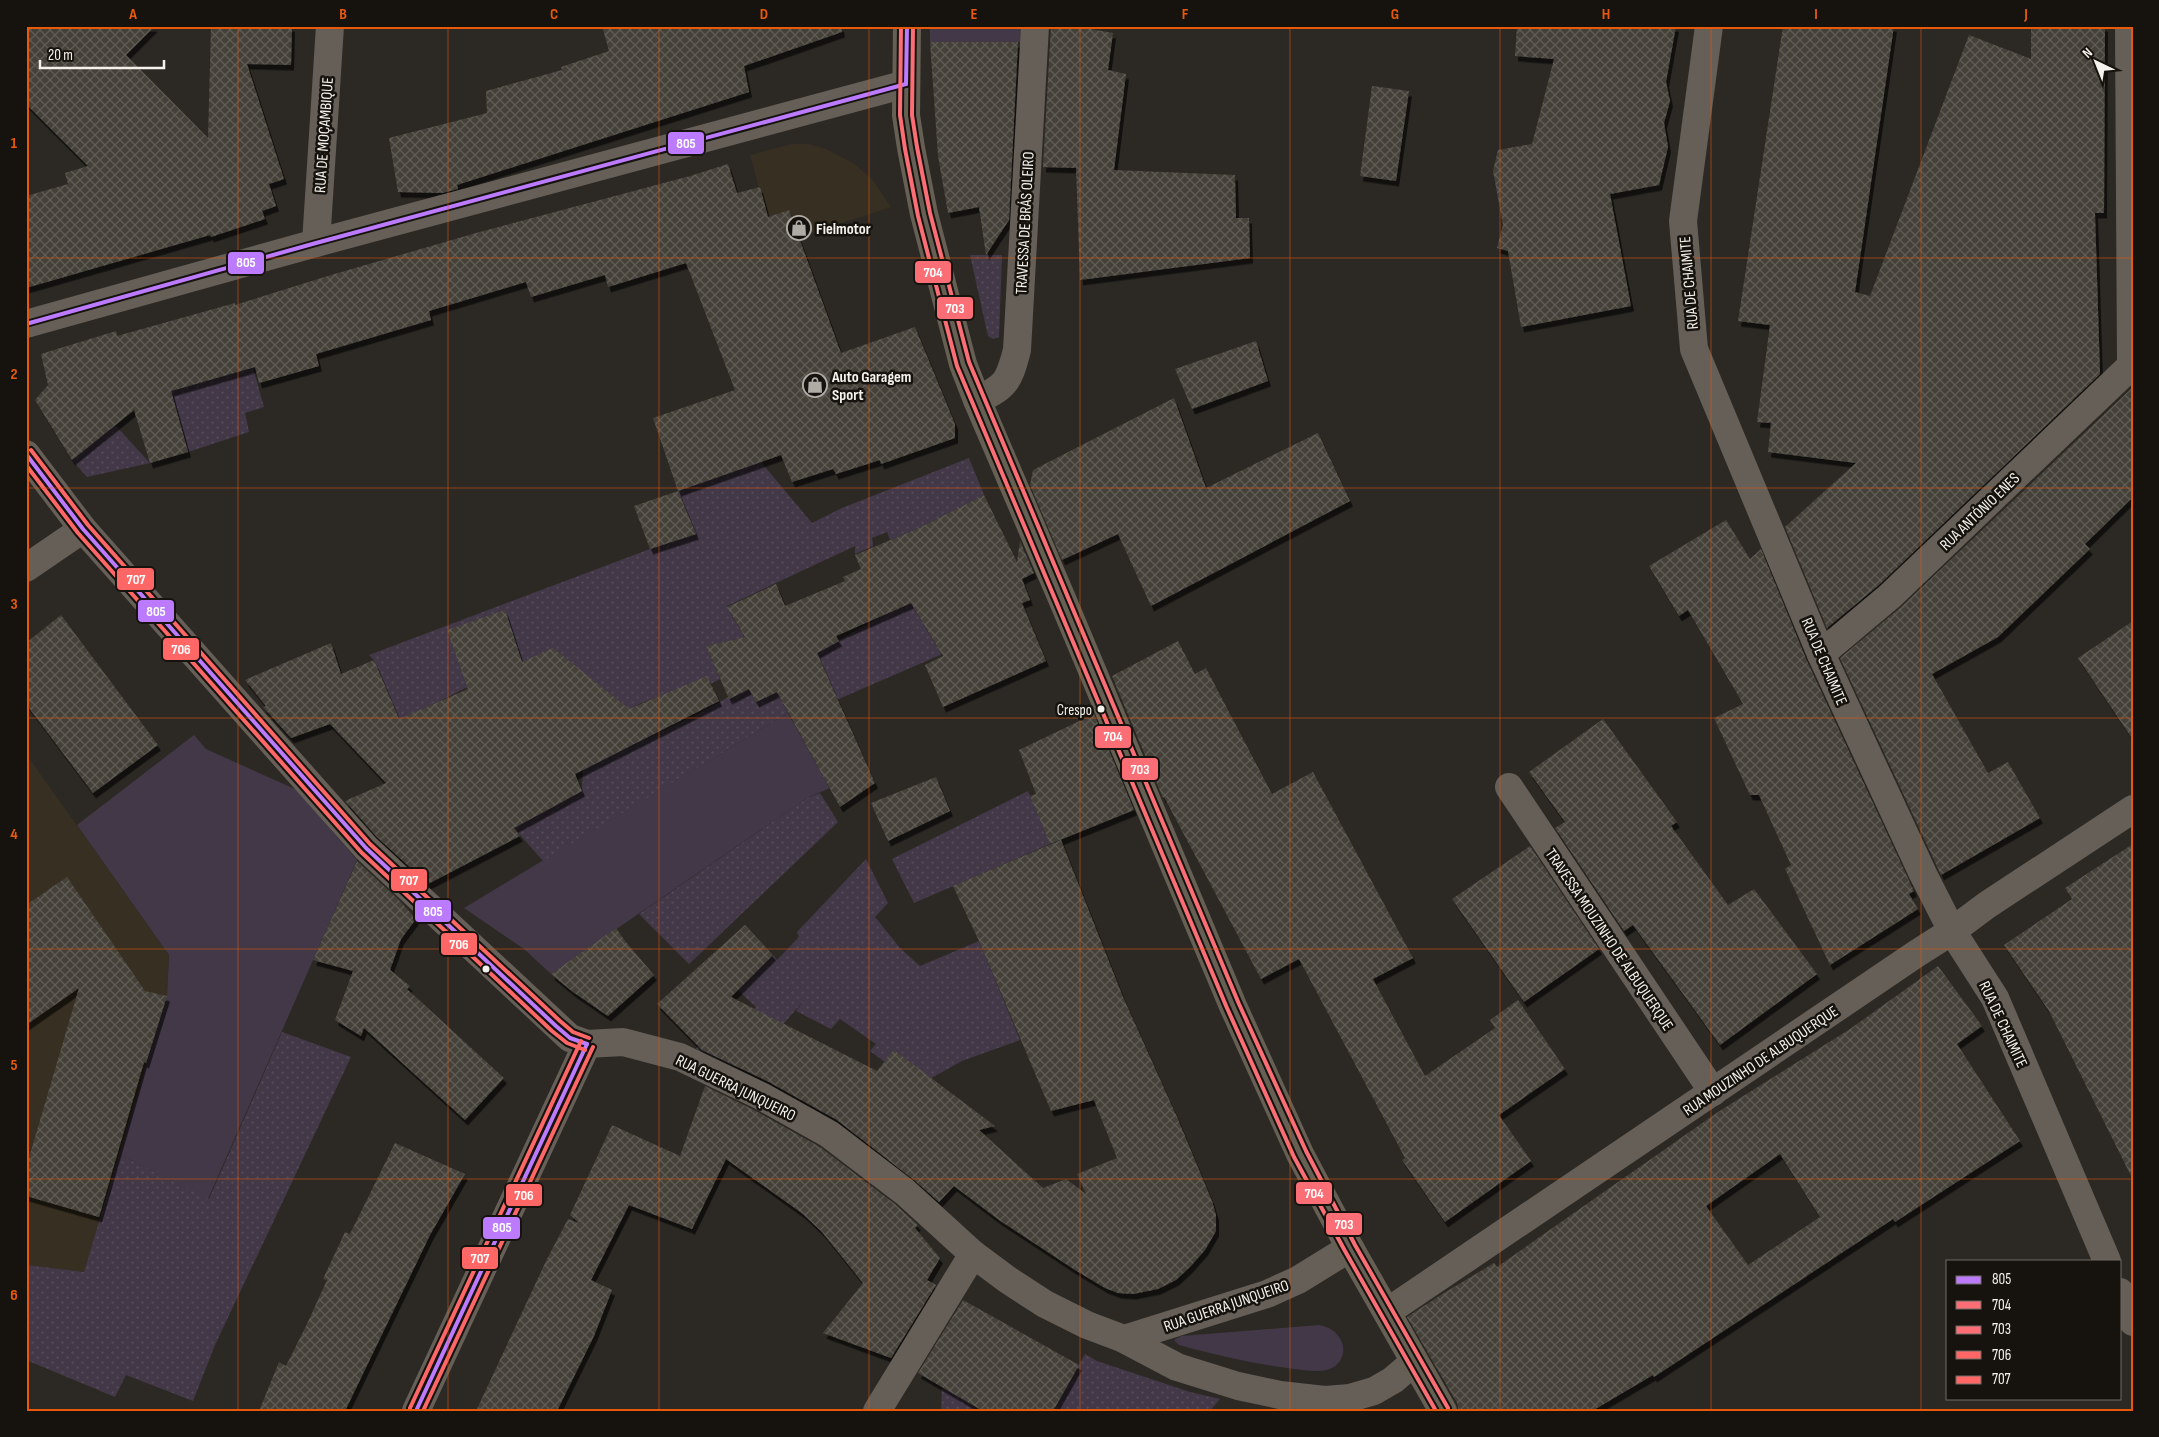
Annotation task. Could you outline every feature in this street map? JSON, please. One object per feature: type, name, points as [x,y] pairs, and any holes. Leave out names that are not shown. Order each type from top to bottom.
[{"type":"main road","points":[[907,26],[906,115],[924,214],[963,364],[1232,1006],[1300,1154],[1350,1248],[1443,1411]]},
{"type":"street","name":"RUA DE MOÇAMBIQUE","points":[[316,244],[330,26]]},
{"type":"street","name":"TRAVESSA DE BRÁS OLEIRO","points":[[977,400],[998,390],[1011,374],[1017,350],[1034,26]]},
{"type":"street","name":"RUA DE CHAIMITE","points":[[1709,26],[1683,221],[1694,348],[1820,654],[1923,874],[1952,931],[1995,998],[2107,1260]]},
{"type":"street","points":[[2129,26],[2132,364]]},
{"type":"street","points":[[26,324],[906,84]]},
{"type":"street","name":"RUA ANTÓNIO ENES","points":[[1820,654],[1890,596],[2132,364]]},
{"type":"street","name":"RUA GUERRA JUNQUEIRO","points":[[26,454],[83,529],[366,848],[570,1038],[587,1044],[623,1042],[680,1057],[761,1096],[829,1134],[905,1192],[973,1254],[1008,1280],[1045,1304],[1086,1325],[1124,1339],[1177,1367],[1206,1377],[1280,1395],[1325,1400],[1350,1398],[1374,1392],[1393,1380],[1414,1362]]},
{"type":"street","points":[[26,568],[83,529]]},
{"type":"street","name":"TRAVESSA MOUZINHO DE ALBUQUERQUE","points":[[1508,787],[1713,1092]]},
{"type":"street","name":"RUA MOUZINHO DE ALBUQUERQUE","points":[[1387,1312],[2133,808]]},
{"type":"street","points":[[416,1411],[587,1044]]},
{"type":"street","name":"RUA GUERRA JUNQUEIRO","points":[[1124,1339],[1267,1294],[1298,1280],[1350,1248]]},
{"type":"street","points":[[877,1411],[973,1254]]},
{"type":"street","points":[[2122,1297],[2133,1322]]},
{"type":"shaded area","points":[[930,26],[1021,26],[1020,42],[930,42]]},
{"type":"shaded area","points":[[792,144],[808,144],[826,149],[853,163],[872,179],[891,207],[775,245],[750,155]]},
{"type":"shaded area","points":[[970,255],[1002,255],[999,337],[993,339],[988,336]]},
{"type":"shaded area","points":[[253,368],[264,407],[245,413],[249,432],[188,452],[170,391]]},
{"type":"shaded area","points":[[115,425],[150,463],[87,477],[72,460]]},
{"type":"shaded area","points":[[969,458],[984,495],[919,528],[890,540],[887,532],[872,538],[873,546],[855,554],[855,546],[727,606],[745,637],[706,646],[720,679],[689,695],[664,695],[641,703],[617,715],[477,682],[360,737],[391,700],[374,660],[369,655],[650,549],[695,534],[678,491],[761,462],[812,523],[842,508]]},
{"type":"shaded area","points":[[911,603],[1028,617],[818,708],[795,664],[888,613]]},
{"type":"shaded area","points":[[748,686],[756,702],[777,692],[788,713],[543,861],[514,828],[582,791],[583,769],[698,714]]},
{"type":"shaded area","points":[[788,713],[830,788],[807,798],[551,974],[524,949],[464,908]]},
{"type":"shaded area","points":[[194,735],[206,749],[297,790],[357,860],[208,1199],[119,1154],[167,996],[169,955],[77,825]]},
{"type":"shaded area","points":[[26,754],[169,955],[167,996],[84,1272],[26,1265]]},
{"type":"shaded area","points":[[1028,791],[1050,844],[914,903],[892,859]]},
{"type":"shaded area","points":[[820,793],[838,822],[689,964],[639,914],[807,798]]},
{"type":"shaded area","points":[[866,859],[888,903],[875,917],[900,948],[920,966],[979,941],[1020,1040],[962,1061],[917,1086],[870,1051],[876,1044],[840,1019],[831,1029],[796,1011],[806,998],[743,1070],[696,1049],[719,1020],[732,1032],[756,1007],[738,990],[773,955],[777,960],[799,937],[797,932]]},
{"type":"shaded area","points":[[282,1032],[351,1057],[215,1345],[193,1401],[126,1375],[115,1397],[26,1360],[27,1265],[84,1272],[119,1154],[209,1199]]},
{"type":"shaded area","points":[[1319,1325],[1330,1329],[1337,1335],[1342,1342],[1343,1350],[1342,1358],[1337,1365],[1318,1371],[1273,1366],[1233,1358],[1179,1345],[1174,1340],[1181,1336]]},
{"type":"shaded area","points":[[1085,1354],[1097,1361],[1190,1392],[1220,1399],[1210,1411],[1053,1411]]},
{"type":"shaded area","points":[[942,1387],[983,1411],[941,1411]]},
{"type":"building","points":[[26,26],[155,26],[126,55],[208,138],[211,26],[292,26],[291,65],[247,64],[284,179],[269,184],[276,206],[262,211],[265,219],[211,237],[210,235],[26,288],[26,196],[68,184],[65,173],[88,166],[26,104]]},
{"type":"building","points":[[602,26],[841,26],[842,32],[744,66],[749,92],[457,185],[458,189],[442,193],[398,192],[389,138],[487,113],[486,91],[562,70],[561,67],[609,51]]},
{"type":"building","points":[[1051,26],[1074,26],[1113,33],[1108,70],[1126,74],[1114,170],[1235,175],[1236,218],[1249,218],[1250,258],[1080,280],[1076,168],[1043,167]]},
{"type":"building","points":[[1517,26],[1676,26],[1666,82],[1670,101],[1664,123],[1668,147],[1659,185],[1610,194],[1631,306],[1521,327],[1508,251],[1497,248],[1503,225],[1493,171],[1498,150],[1532,144],[1554,59],[1515,56]]},
{"type":"building","points":[[1783,26],[1894,26],[1855,292],[1870,296],[1969,35],[2031,59],[2031,26],[2105,26],[2104,213],[2095,213],[2100,374],[1880,584],[1827,628],[1785,527],[1856,463],[1768,452],[1771,423],[1757,422],[1770,325],[1738,321]]},
{"type":"building","points":[[930,42],[1018,42],[1009,220],[986,255],[979,207],[948,213],[938,156]]},
{"type":"building","points":[[1372,86],[1409,91],[1396,181],[1360,176]]},
{"type":"building","points":[[728,164],[737,193],[760,187],[768,217],[789,210],[841,353],[915,327],[955,424],[955,438],[881,464],[880,460],[836,474],[833,469],[792,482],[781,455],[678,491],[653,418],[735,390],[686,263],[608,287],[605,275],[531,297],[526,282],[429,311],[431,320],[316,354],[319,366],[259,383],[255,367],[171,391],[188,452],[150,463],[134,410],[72,460],[35,400],[48,385],[41,354],[116,331],[117,336],[235,303],[235,305],[476,233],[690,176]]},
{"type":"building","points":[[1256,341],[1268,381],[1192,409],[1175,369]]},
{"type":"building","points":[[2133,387],[2133,497],[2085,544],[2090,549],[1998,637],[1932,674],[1988,773],[2008,762],[2040,818],[1941,875],[1840,658],[1901,607]]},
{"type":"building","points":[[1174,398],[1206,488],[1318,433],[1350,501],[1151,606],[1118,534],[1062,560],[1030,485],[1033,470]]},
{"type":"building","points":[[678,491],[696,534],[650,549],[634,506]]},
{"type":"building","points":[[984,495],[1017,562],[1020,541],[1034,573],[1022,579],[1030,600],[1022,603],[1046,661],[943,707],[925,665],[943,656],[911,603],[836,636],[839,641],[817,653],[875,783],[840,807],[777,692],[756,702],[749,689],[729,699],[706,646],[745,637],[727,607],[776,584],[785,606],[845,581],[843,577],[861,569],[855,555],[919,528]]},
{"type":"building","points":[[1726,520],[1750,559],[1761,549],[1807,661],[1914,891],[1909,894],[1918,909],[1830,965],[1785,869],[1791,865],[1759,795],[1750,795],[1714,718],[1743,704],[1688,610],[1679,616],[1649,566]]},
{"type":"building","points":[[505,610],[522,662],[553,648],[629,709],[707,676],[719,701],[575,774],[582,791],[514,828],[520,836],[428,884],[377,837],[345,801],[386,783],[330,724],[291,738],[263,707],[266,706],[245,680],[331,643],[341,674],[374,660],[399,719],[468,689],[447,630]]},
{"type":"building","points":[[61,615],[158,745],[93,793],[26,704],[26,643]]},
{"type":"building","points":[[2133,621],[2133,740],[2078,658]]},
{"type":"building","points":[[1178,641],[1195,674],[1206,668],[1272,794],[1313,772],[1413,958],[1373,979],[1425,1076],[1495,1028],[1490,1020],[1518,1000],[1565,1069],[1499,1115],[1531,1161],[1445,1222],[1402,1160],[1405,1158],[1299,959],[1261,979],[1163,798],[1112,676]]},
{"type":"building","points":[[1094,714],[1134,810],[1050,844],[1030,796],[1036,794],[1019,750]]},
{"type":"building","points":[[1603,719],[1677,822],[1671,826],[1728,905],[1754,889],[1817,974],[1720,1045],[1633,925],[1624,931],[1555,828],[1565,822],[1529,772]]},
{"type":"building","points":[[936,777],[950,811],[888,841],[871,803]]},
{"type":"building","points":[[1061,840],[1123,997],[1177,1117],[1216,1215],[1216,1231],[1205,1250],[1190,1267],[1176,1280],[1158,1289],[1133,1294],[1118,1293],[1105,1288],[1075,1270],[999,1220],[954,1186],[939,1202],[837,1120],[769,1082],[702,1050],[657,1004],[745,925],[773,955],[731,997],[877,1071],[894,1050],[995,1126],[979,1130],[1043,1188],[1066,1179],[1086,1194],[1077,1174],[1117,1158],[1094,1100],[1051,1111],[979,941],[953,886]]},
{"type":"building","points":[[2133,844],[2133,1180],[2049,1011],[2004,945],[2072,899],[2065,888]]},
{"type":"building","points":[[1530,846],[1599,949],[1524,1002],[1452,899]]},
{"type":"building","points":[[357,861],[399,900],[416,919],[401,939],[390,970],[410,986],[407,989],[504,1078],[465,1120],[364,1028],[361,1036],[335,1020],[353,971],[313,960]]},
{"type":"building","points":[[67,877],[145,991],[167,996],[146,1063],[144,1062],[99,1217],[26,1196],[26,1168],[79,988],[26,1025],[26,905]]},
{"type":"building","points":[[616,928],[654,975],[608,1016],[551,974]]},
{"type":"building","points":[[1938,966],[1982,1026],[1957,1044],[2020,1141],[1895,1222],[1893,1219],[1654,1377],[1653,1375],[1592,1411],[1459,1411],[1457,1403],[1407,1317],[1494,1263],[1497,1267],[1718,1112],[1850,1029]],"holes":[[[1780,1154],[1820,1217],[1748,1265],[1706,1206]]]},
{"type":"building","points":[[705,1086],[754,1110],[820,1147],[895,1204],[918,1225],[915,1228],[940,1258],[927,1280],[936,1285],[891,1358],[823,1333],[863,1283],[822,1232],[803,1214],[726,1159],[692,1229],[629,1205],[591,1280],[612,1290],[594,1336],[557,1411],[476,1411],[547,1259],[568,1219],[579,1223],[570,1215],[612,1125],[680,1156]]},
{"type":"building","points":[[395,1143],[465,1174],[430,1235],[345,1411],[259,1411],[279,1362],[286,1366],[327,1280],[323,1279],[345,1232],[350,1234]]},
{"type":"building","points":[[963,1300],[1079,1365],[1053,1411],[983,1411],[918,1373]]},
{"type":"transit line","name":"704","points":[[901,26],[900,115],[905,149],[918,216],[957,366],[1227,1008],[1294,1157],[1436,1411]]},
{"type":"transit line","name":"805","points":[[906,84],[907,26]]},
{"type":"transit line","name":"703","points":[[913,26],[912,115],[917,147],[930,213],[969,362],[1239,1004],[1306,1151],[1355,1245],[1448,1408]]},
{"type":"transit line","name":"805","points":[[26,324],[316,243],[906,84]]},
{"type":"transit line","name":"707","points":[[31,450],[88,525],[370,844],[560,1021],[573,1032],[589,1038]]},
{"type":"transit line","name":"805","points":[[26,454],[83,529],[366,848],[556,1026],[570,1038],[587,1044]]},
{"type":"transit line","name":"706","points":[[26,465],[78,533],[361,852],[552,1031],[567,1043],[585,1050]]},
{"type":"transit line","name":"707","points":[[410,1408],[581,1041]]},
{"type":"transit line","name":"805","points":[[416,1411],[587,1044]]},
{"type":"transit line","name":"706","points":[[423,1411],[593,1047]]},
{"type":"place","name":"Fielmotor","points":[[799,228]]},
{"type":"place","name":"Auto Garagem Sport","points":[[815,385]]},
{"type":"place","name":"Crespo","points":[[1101,709]]}]
